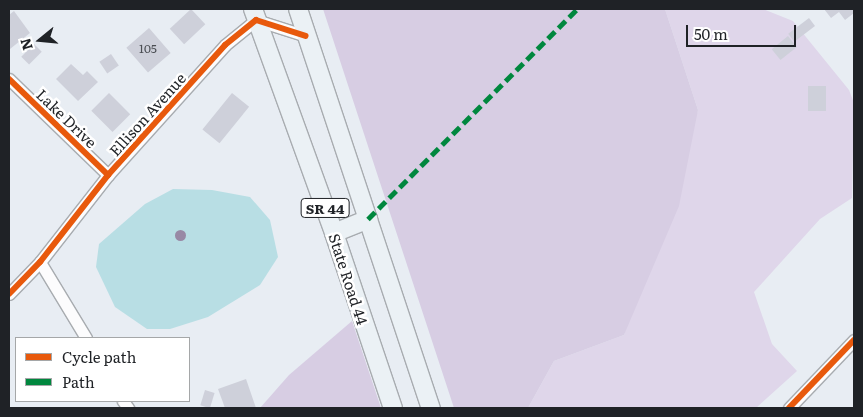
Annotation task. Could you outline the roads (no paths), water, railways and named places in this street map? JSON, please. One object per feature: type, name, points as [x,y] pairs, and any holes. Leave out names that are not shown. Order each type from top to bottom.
[{"type":"main road","name":"SR 44","points":[[298,9],[431,408]]},
{"type":"main road","name":"State Road 44","points":[[255,14],[334,233],[392,408]]},
{"type":"main road","points":[[334,233],[368,219]]},
{"type":"street","points":[[255,14],[306,36]]},
{"type":"street","name":"Ellison Avenue","points":[[9,294],[40,262],[108,175],[225,44],[255,14]]},
{"type":"street","name":"Lake Drive","points":[[9,79],[108,175]]},
{"type":"street","points":[[40,262],[85,337]]},
{"type":"street","points":[[789,408],[854,340]]},
{"type":"water","points":[[173,189],[212,190],[250,197],[270,220],[278,257],[260,285],[208,317],[170,329],[147,329],[115,307],[96,267],[99,244],[145,204]]}]
